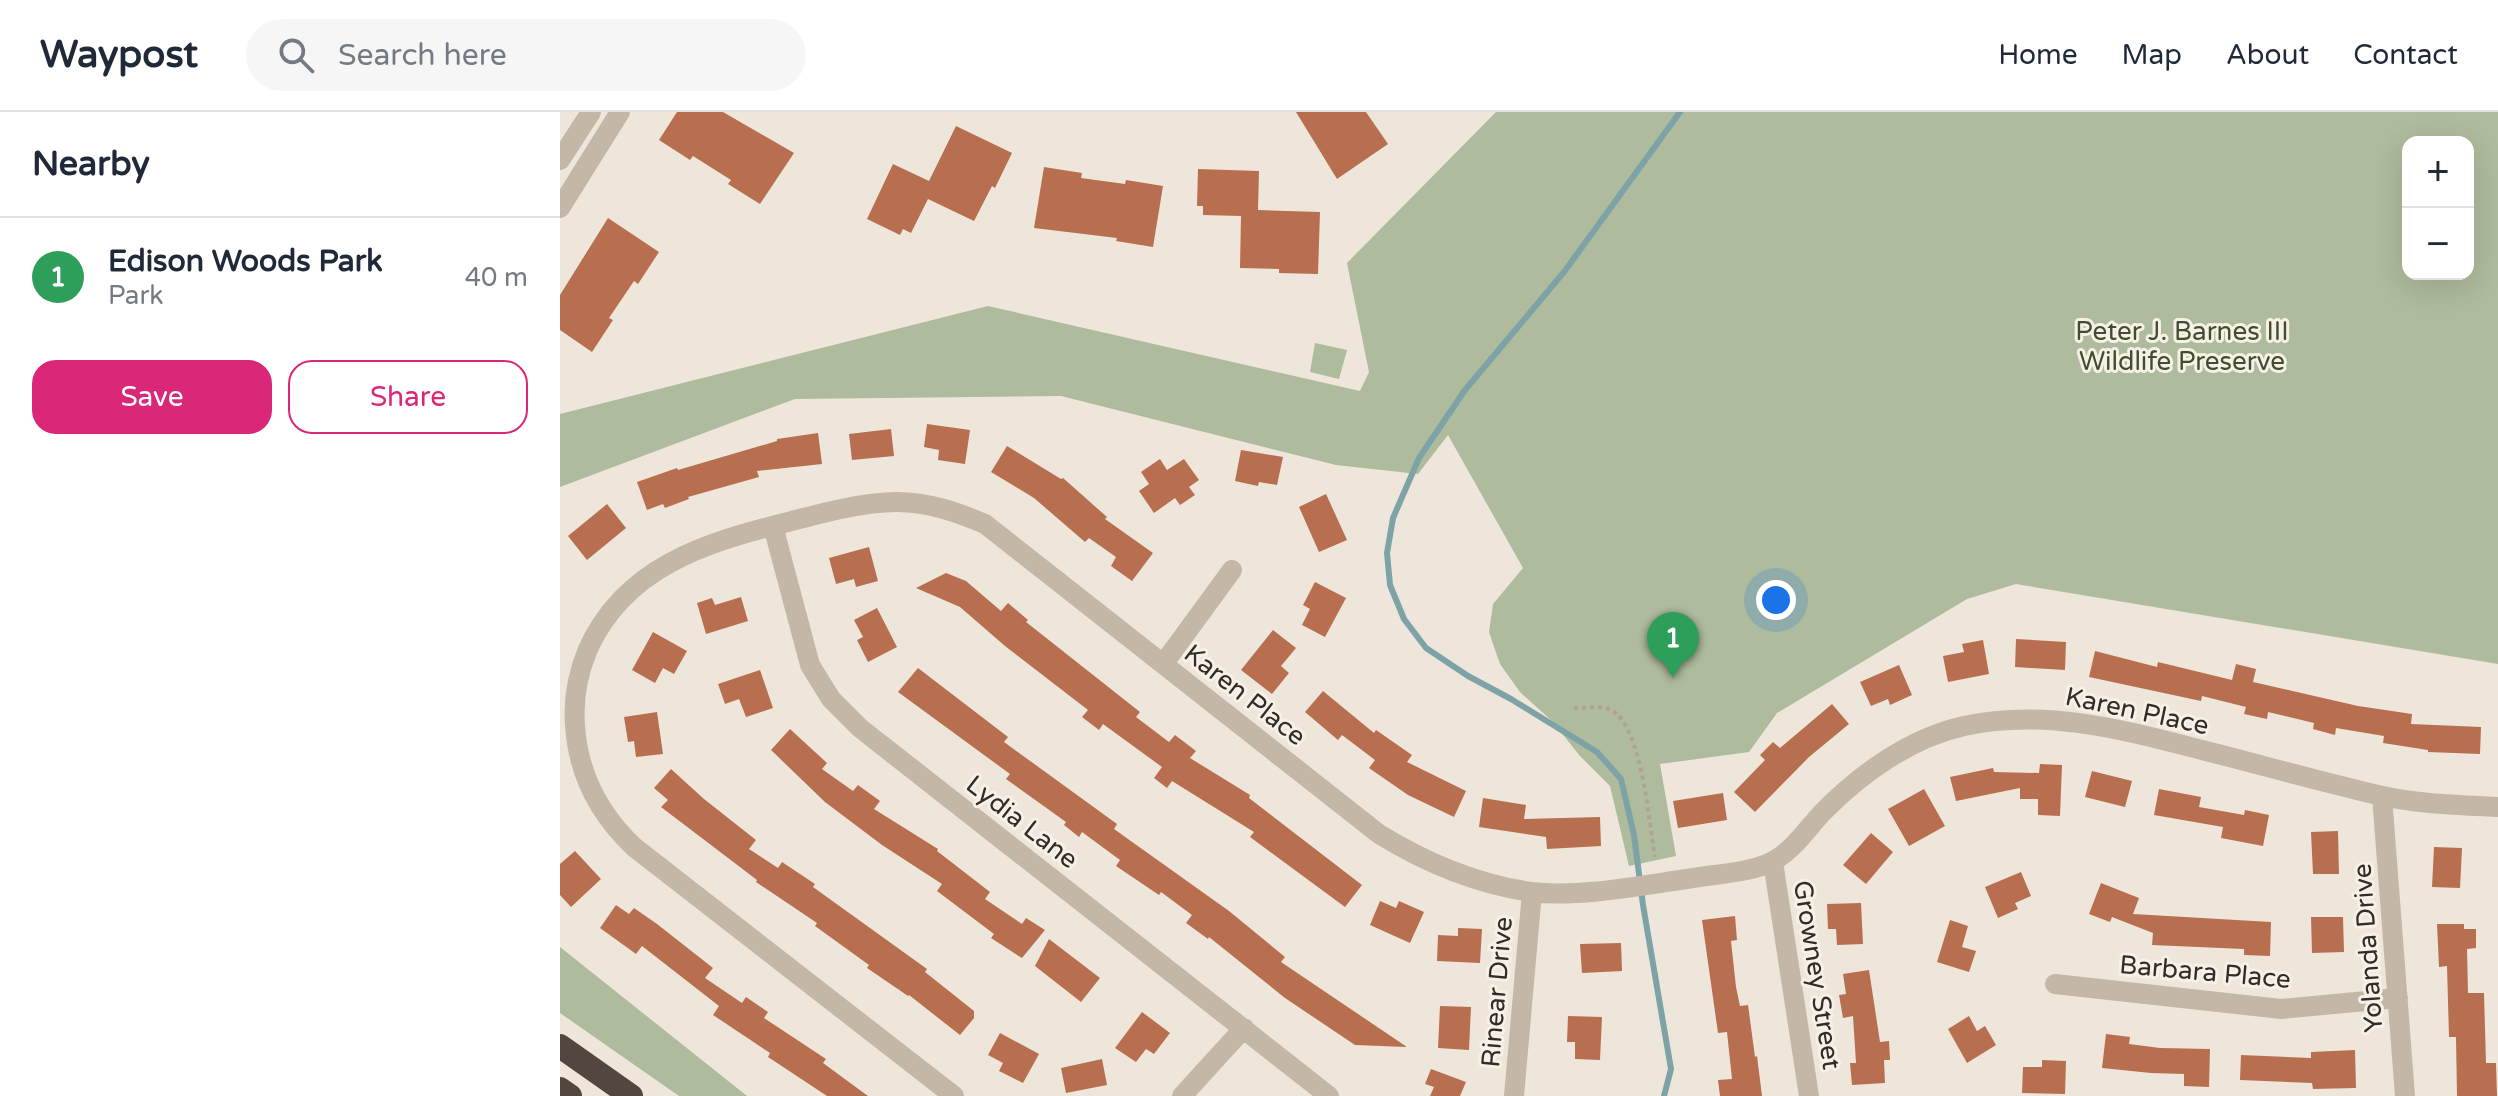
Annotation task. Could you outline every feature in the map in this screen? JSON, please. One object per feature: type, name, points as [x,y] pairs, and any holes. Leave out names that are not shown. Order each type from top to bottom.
[{"type":"highway","points":[[560,1046],[631,1096]]},
{"type":"highway","points":[[560,1089],[570,1096]]},
{"type":"street","points":[[560,160],[591,112]]},
{"type":"street","points":[[560,208],[620,112]]},
{"type":"street","name":"Karen Place","points":[[954,1096],[634,847],[600,809],[583,770],[567,715],[577,680],[596,632],[612,608],[650,574],[699,548],[828,511],[897,502],[935,506],[962,514],[985,524],[1379,834],[1437,865],[1484,882],[1532,892],[1573,892],[1648,885],[1773,862],[1799,840],[1844,791],[1872,769],[1931,737],[1961,726],[1993,720],[2072,721],[2155,738],[2382,796],[2498,807]]},
{"type":"street","name":"Lydia Lane","points":[[773,526],[810,665],[831,699],[860,728],[1329,1096]]},
{"type":"street","points":[[1164,663],[1232,570]]},
{"type":"street","name":"Yolanda Drive","points":[[2382,796],[2405,1096]]},
{"type":"street","name":"Growney Street","points":[[1773,862],[1809,1096]]},
{"type":"street","name":"Rinear Drive","points":[[1514,1096],[1532,892]]},
{"type":"street","name":"Barbara Place","points":[[2055,984],[2281,1009],[2398,998]]},
{"type":"street","points":[[1182,1096],[1244,1028]]},
{"type":"path","points":[[1574,708],[1603,707],[1613,711],[1630,731],[1655,857]]},
{"type":"green space","name":"Peter J. Barnes III Wildlife Preserve","points":[[1496,112],[2498,112],[2498,664],[2016,584],[1967,599],[1777,713],[1749,752],[1660,764],[1676,856],[1629,866],[1610,786],[1580,756],[1552,721],[1520,692],[1500,664],[1489,632],[1493,604],[1523,568],[1448,435],[1418,474],[1336,465],[1061,396],[795,399],[560,487],[560,414],[988,306],[1360,391],[1369,372],[1347,263]]},
{"type":"green space","points":[[1315,343],[1347,350],[1339,379],[1310,372]]},
{"type":"green space","points":[[560,947],[747,1096],[679,1096],[560,1013]]},
{"type":"building","points":[[677,112],[723,112],[794,153],[760,204],[728,184],[731,180],[693,156],[690,160],[659,140]]},
{"type":"building","points":[[1296,112],[1366,112],[1388,144],[1337,179]]},
{"type":"building","points":[[956,126],[1012,153],[974,221],[928,199],[911,233],[903,229],[900,235],[867,219],[893,164],[929,181]]},
{"type":"building","points":[[1044,167],[1082,173],[1081,178],[1163,186],[1153,247],[1116,241],[1117,238],[1034,228]]},
{"type":"building","points":[[1198,169],[1259,171],[1258,210],[1320,212],[1318,274],[1240,268],[1241,216],[1203,215],[1203,206],[1197,206]]},
{"type":"building","points":[[608,218],[659,252],[638,284],[634,281],[609,318],[613,320],[592,352],[560,330],[560,295]]},
{"type":"building","points":[[927,424],[970,430],[965,464],[938,460],[939,450],[924,447]]},
{"type":"building","points":[[891,429],[894,456],[852,460],[849,434]]},
{"type":"building","points":[[818,433],[822,464],[757,471],[759,477],[688,497],[665,508],[663,504],[647,510],[637,482],[777,439]]},
{"type":"building","points":[[1007,446],[1063,478],[1107,517],[1105,519],[1153,553],[1132,581],[1111,566],[1116,557],[1089,538],[1085,542],[1034,498],[991,472]]},
{"type":"building","points":[[1241,450],[1283,457],[1277,485],[1259,482],[1258,486],[1235,481]]},
{"type":"building","points":[[1160,459],[1167,470],[1184,459],[1199,480],[1189,487],[1195,495],[1180,505],[1175,498],[1154,513],[1139,491],[1149,484],[1141,472]]},
{"type":"building","points":[[1326,494],[1347,540],[1319,552],[1299,507]]},
{"type":"building","points":[[607,504],[626,528],[587,560],[568,536]]},
{"type":"building","points":[[869,547],[878,581],[856,587],[854,579],[836,584],[829,558]]},
{"type":"building","points":[[946,573],[966,581],[1001,611],[1008,603],[1028,620],[1026,622],[1140,712],[1136,717],[1169,742],[1175,735],[1196,751],[1190,758],[1250,795],[1249,798],[1362,885],[1345,907],[1250,837],[1254,832],[1172,781],[1167,788],[1154,778],[1162,767],[1103,724],[1099,730],[1082,717],[1088,710],[960,607],[916,588]]},
{"type":"building","points":[[1315,582],[1346,598],[1325,637],[1302,625],[1310,609],[1303,605]]},
{"type":"building","points":[[741,597],[748,621],[706,634],[697,603],[712,598],[715,605]]},
{"type":"building","points":[[877,608],[897,647],[868,662],[857,640],[863,637],[854,620]]},
{"type":"building","points":[[1273,630],[1296,648],[1281,666],[1289,673],[1272,694],[1241,670]]},
{"type":"building","points":[[653,632],[687,651],[674,674],[663,668],[655,683],[632,670]]},
{"type":"building","points":[[2016,639],[2066,642],[2065,670],[2015,667]]},
{"type":"building","points":[[1983,640],[1989,674],[1948,682],[1943,656],[1964,652],[1962,644]]},
{"type":"building","points":[[2095,651],[2157,667],[2158,662],[2232,680],[2236,664],[2256,669],[2253,682],[2358,706],[2412,714],[2411,724],[2481,727],[2480,754],[2428,752],[2383,743],[2384,736],[2336,728],[2335,735],[2313,729],[2314,723],[2268,712],[2267,719],[2244,714],[2246,707],[2202,696],[2201,701],[2089,677]]},
{"type":"building","points":[[1899,665],[1912,695],[1890,705],[1888,699],[1871,706],[1860,682]]},
{"type":"building","points":[[918,668],[1008,737],[1004,742],[1117,824],[1114,829],[1229,911],[1285,957],[1281,962],[1407,1047],[1355,1045],[1285,998],[1209,937],[1186,923],[1192,915],[1161,892],[1159,895],[1116,866],[1120,860],[1082,832],[1079,837],[1064,825],[1066,822],[1006,779],[1010,774],[898,692]]},
{"type":"building","points":[[760,670],[773,708],[746,717],[739,699],[725,704],[718,684]]},
{"type":"building","points":[[1323,691],[1374,733],[1376,730],[1412,755],[1407,762],[1466,791],[1454,817],[1408,795],[1369,768],[1375,760],[1342,735],[1338,740],[1305,712]]},
{"type":"building","points":[[1832,704],[1849,724],[1809,757],[1755,812],[1734,792],[1765,760],[1760,755],[1773,742],[1780,748]]},
{"type":"building","points":[[657,712],[663,754],[636,757],[634,741],[628,742],[624,717]]},
{"type":"building","points":[[790,729],[827,763],[822,769],[853,791],[858,785],[880,801],[874,809],[938,849],[990,892],[985,899],[1022,924],[1026,918],[1045,930],[1022,958],[991,938],[994,934],[937,891],[942,884],[882,845],[825,802],[771,750]]},
{"type":"building","points":[[2040,764],[2062,765],[2060,816],[2038,815],[2038,799],[2020,799],[2020,788],[1956,801],[1950,777],[1993,768],[1994,772],[2039,773]]},
{"type":"building","points":[[671,769],[756,840],[749,849],[778,868],[782,862],[815,884],[813,887],[927,969],[925,972],[974,1011],[974,1018],[960,1035],[909,995],[867,968],[869,965],[815,926],[817,923],[756,882],[661,807],[668,800],[654,788]]},
{"type":"building","points":[[2092,771],[2132,781],[2125,807],[2085,797]]},
{"type":"building","points":[[1924,789],[1945,826],[1909,846],[1888,809]]},
{"type":"building","points":[[2159,789],[2201,797],[2199,807],[2244,815],[2245,810],[2269,815],[2263,846],[2221,838],[2223,827],[2154,815]]},
{"type":"building","points":[[1723,793],[1727,820],[1678,828],[1673,801]]},
{"type":"building","points":[[1483,798],[1526,805],[1524,819],[1600,817],[1601,846],[1547,849],[1546,837],[1479,827]]},
{"type":"building","points":[[2338,831],[2339,874],[2313,874],[2311,832]]},
{"type":"building","points":[[1871,833],[1893,852],[1866,884],[1843,865]]},
{"type":"building","points":[[2434,847],[2462,848],[2460,888],[2432,887]]},
{"type":"building","points":[[575,851],[601,879],[571,907],[560,895],[560,864]]},
{"type":"building","points":[[2021,872],[2031,896],[2015,903],[2018,909],[1998,918],[1985,887]]},
{"type":"building","points":[[2101,883],[2139,898],[2133,914],[2271,922],[2270,956],[2244,955],[2244,949],[2152,945],[2153,933],[2112,917],[2110,922],[2089,914]]},
{"type":"building","points":[[1380,901],[1396,908],[1399,901],[1424,912],[1410,943],[1370,925]]},
{"type":"building","points":[[1861,903],[1863,944],[1837,945],[1836,929],[1828,929],[1827,904]]},
{"type":"building","points":[[616,905],[629,914],[634,908],[657,924],[713,968],[705,978],[742,1003],[746,997],[768,1012],[764,1018],[826,1059],[823,1063],[868,1096],[827,1096],[768,1057],[770,1053],[713,1015],[719,1006],[642,946],[636,954],[600,928]]},
{"type":"building","points":[[1735,916],[1737,940],[1731,941],[1736,987],[1740,1006],[1748,1005],[1762,1096],[1720,1096],[1718,1080],[1732,1079],[1727,1032],[1718,1033],[1702,920]]},
{"type":"building","points":[[2311,917],[2343,917],[2344,952],[2312,953]]},
{"type":"building","points":[[1950,920],[1968,926],[1962,947],[1976,951],[1969,972],[1937,962]]},
{"type":"building","points":[[2437,924],[2464,924],[2464,929],[2476,929],[2476,948],[2467,949],[2468,993],[2484,993],[2486,1063],[2496,1063],[2497,1096],[2457,1096],[2456,1037],[2449,1037],[2447,966],[2439,967]]},
{"type":"building","points":[[1458,928],[1482,929],[1480,963],[1437,961],[1438,935],[1458,936]]},
{"type":"building","points":[[1049,939],[1100,978],[1081,1002],[1035,966]]},
{"type":"building","points":[[1621,943],[1622,971],[1582,973],[1580,944]]},
{"type":"building","points":[[1869,970],[1880,1042],[1889,1041],[1890,1060],[1884,1060],[1885,1083],[1852,1085],[1850,1063],[1856,1063],[1853,1016],[1843,1018],[1839,995],[1846,994],[1843,974]]},
{"type":"building","points":[[1440,1006],[1471,1007],[1469,1050],[1438,1048]]},
{"type":"building","points":[[1142,1012],[1170,1033],[1154,1054],[1146,1049],[1136,1062],[1115,1048]]},
{"type":"building","points":[[1568,1016],[1602,1017],[1600,1060],[1575,1059],[1575,1042],[1567,1042]]},
{"type":"building","points":[[1969,1016],[1977,1031],[1985,1026],[1996,1045],[1967,1063],[1948,1029]]},
{"type":"building","points":[[1000,1033],[1039,1054],[1023,1083],[999,1071],[1003,1063],[988,1055]]},
{"type":"building","points":[[2106,1034],[2130,1037],[2129,1044],[2210,1049],[2209,1087],[2184,1086],[2184,1074],[2102,1068]]},
{"type":"building","points":[[2355,1050],[2356,1088],[2313,1089],[2312,1083],[2240,1080],[2241,1055],[2311,1058],[2311,1052]]},
{"type":"building","points":[[1102,1059],[1107,1085],[1066,1093],[1061,1068]]},
{"type":"building","points":[[2042,1060],[2066,1061],[2065,1094],[2022,1093],[2023,1067],[2042,1067]]},
{"type":"building","points":[[1431,1069],[1466,1082],[1460,1096],[1430,1096],[1434,1087],[1425,1084]]},
{"type":"waterway","points":[[1664,1096],[1671,1069],[1634,835],[1621,779],[1597,752],[1426,648],[1404,619],[1390,585],[1387,553],[1393,518],[1419,458],[1465,390],[1564,272],[1680,112]]},
{"type":"place","name":"Edison Woods Park","points":[[1673,678]]}]
